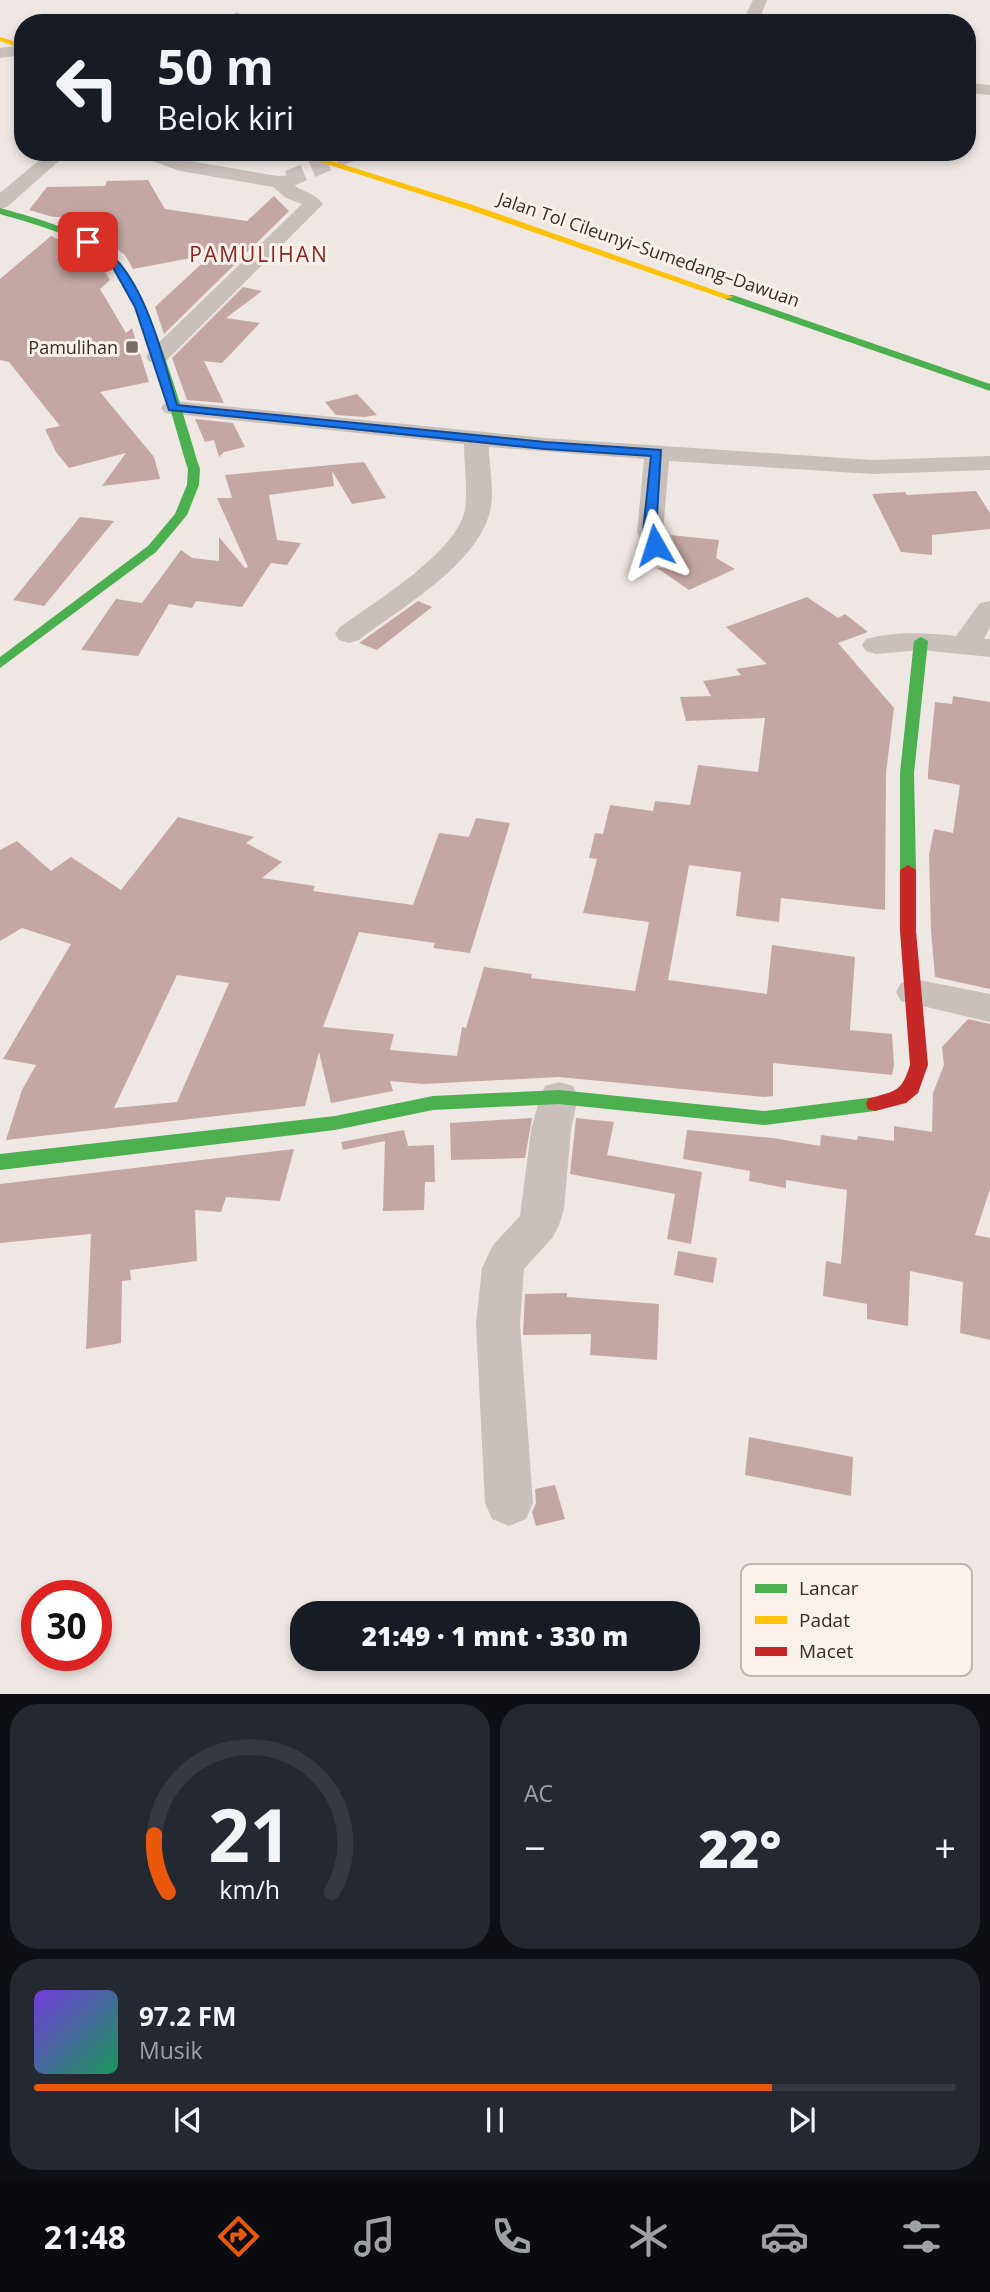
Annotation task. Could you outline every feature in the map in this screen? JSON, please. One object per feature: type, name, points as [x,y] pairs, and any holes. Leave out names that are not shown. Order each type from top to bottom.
[{"type":"main road","name":"Jalan Tol Cileunyi–Sumedang–Dawuan","points":[[322,161],[470,207],[990,388]]},
{"type":"main road","name":"Jalan Tol Cileunyi–Sumedang–Dawuan","points":[[367,161],[650,252]]},
{"type":"main road","points":[[0,211],[65,230],[88,242],[115,262],[140,307],[194,469],[193,485],[181,514],[152,549],[5,655]]},
{"type":"main road","points":[[0,1162],[335,1123],[433,1103],[559,1097],[765,1118],[883,1103],[900,1098],[912,1088],[919,1065],[908,931],[907,772],[921,641]]},
{"type":"street","points":[[0,203],[49,161]]},
{"type":"street","points":[[157,357],[313,204],[293,194],[284,180],[180,165],[169,161]]},
{"type":"street","points":[[173,408],[657,453],[872,467],[990,463]]},
{"type":"street","points":[[349,634],[443,563],[467,538],[478,509],[476,438]]},
{"type":"street","points":[[657,453],[650,532],[661,558]]},
{"type":"street","points":[[876,645],[921,641],[978,646],[974,628],[990,610]]},
{"type":"street","points":[[915,992],[990,1008]]},
{"type":"street","points":[[509,1503],[498,1324],[503,1268],[508,1258],[538,1225],[543,1209],[551,1130],[559,1097]]},
{"type":"building","points":[[148,180],[165,209],[247,221],[274,196],[289,211],[164,334],[155,307],[212,254],[133,269],[125,255],[98,235],[68,221],[72,217],[53,217],[29,210],[47,187],[105,186],[107,181]]},
{"type":"building","points":[[51,236],[79,249],[103,268],[110,280],[100,289],[126,333],[132,328],[149,382],[100,392],[154,457],[160,479],[102,486],[126,453],[69,468],[56,452],[45,429],[60,426],[9,362],[0,360],[0,279]]},
{"type":"building","points":[[243,287],[262,291],[226,318],[260,323],[222,363],[204,361],[224,403],[187,400],[172,358]]},
{"type":"building","points":[[357,394],[377,415],[336,415],[325,402]]},
{"type":"building","points":[[195,419],[233,423],[245,447],[224,452],[219,457],[214,440],[205,442]]},
{"type":"building","points":[[364,462],[386,498],[352,504],[332,471],[334,486],[269,495],[277,540],[301,543],[287,565],[271,563],[242,607],[196,601],[192,608],[169,604],[138,656],[81,650],[116,599],[142,603],[181,550],[192,558],[219,561],[219,537],[245,568],[248,567],[217,498],[232,498],[225,475]]},
{"type":"building","points":[[976,491],[990,513],[990,529],[932,535],[932,555],[901,552],[872,494],[905,492],[907,495]]},
{"type":"building","points":[[80,517],[114,521],[44,606],[13,600]]},
{"type":"building","points":[[670,535],[719,540],[716,558],[735,569],[689,590],[657,568],[672,567],[676,559]]},
{"type":"building","points":[[807,597],[838,618],[845,614],[868,632],[838,643],[894,708],[886,773],[885,910],[781,898],[779,922],[736,916],[741,872],[689,865],[668,980],[767,994],[772,945],[855,957],[850,1030],[892,1034],[892,1075],[773,1063],[773,1096],[765,1097],[559,1077],[423,1084],[390,1081],[393,1091],[331,1103],[319,1052],[305,1106],[6,1140],[22,1090],[36,1065],[3,1059],[71,944],[22,928],[0,941],[0,850],[17,841],[51,871],[71,857],[121,890],[178,817],[254,837],[246,843],[282,862],[262,878],[315,886],[313,891],[413,905],[439,833],[469,837],[476,818],[510,823],[470,953],[433,948],[435,943],[359,932],[323,1027],[394,1034],[390,1050],[457,1056],[462,1027],[466,1028],[484,967],[532,974],[531,978],[635,991],[649,922],[583,913],[597,859],[589,858],[595,833],[603,834],[610,805],[653,811],[655,801],[690,805],[698,765],[758,772],[765,718],[686,721],[680,697],[711,696],[703,681],[741,675],[736,669],[767,664],[726,627]],"holes":[[[177,975],[229,983],[177,1102],[114,1108]]]},
{"type":"building","points":[[418,601],[432,607],[377,650],[359,643]]},
{"type":"building","points":[[953,696],[990,702],[990,989],[935,977],[929,855],[934,829],[953,833],[960,785],[928,779],[928,773],[935,702],[952,704]]},
{"type":"building","points":[[968,1019],[990,1024],[990,1189],[975,1235],[990,1238],[990,1340],[960,1333],[963,1282],[910,1271],[908,1326],[867,1319],[867,1304],[823,1296],[826,1261],[841,1264],[847,1190],[786,1180],[786,1188],[749,1181],[750,1171],[683,1159],[687,1130],[773,1138],[820,1146],[821,1135],[894,1141],[894,1126],[932,1132],[933,1093],[944,1065],[942,1047]]},
{"type":"building","points":[[532,1118],[525,1158],[451,1160],[450,1123]]},
{"type":"building","points":[[576,1118],[614,1122],[607,1155],[702,1172],[691,1244],[667,1239],[675,1194],[570,1174]]},
{"type":"building","points":[[404,1130],[408,1146],[434,1145],[435,1182],[425,1182],[424,1210],[383,1211],[385,1141],[343,1150],[341,1142]]},
{"type":"building","points":[[294,1149],[280,1201],[226,1197],[221,1212],[195,1210],[197,1261],[130,1270],[131,1280],[122,1281],[121,1343],[86,1349],[91,1234],[0,1243],[0,1184]]},
{"type":"building","points":[[678,1251],[717,1258],[713,1283],[674,1275]]},
{"type":"building","points":[[567,1293],[567,1297],[659,1304],[657,1360],[590,1355],[591,1334],[523,1335],[525,1294]]},
{"type":"building","points":[[749,1437],[853,1457],[851,1496],[745,1475]]},
{"type":"building","points":[[555,1485],[565,1519],[536,1526],[532,1512],[536,1503],[535,1489]]},
{"type":"tunnel","points":[[288,179],[331,161]]},
{"type":"traffic: fast","points":[[0,211],[73,235],[112,260],[123,274],[159,358],[194,469],[193,485],[181,515],[152,549],[0,664]]},
{"type":"traffic: fast","points":[[729,297],[990,388]]},
{"type":"traffic: fast","points":[[908,870],[907,773],[921,641]]},
{"type":"traffic: fast","points":[[0,1162],[335,1123],[433,1103],[559,1097],[765,1118],[875,1104]]},
{"type":"traffic: slow","points":[[0,39],[14,44]]},
{"type":"traffic: slow","points":[[322,161],[470,207],[729,297]]},
{"type":"traffic: jam","points":[[875,1104],[900,1098],[912,1088],[919,1065],[908,931],[908,870]]},
{"type":"place","name":"Pamulihan","points":[[132,347]]},
{"type":"district","name":"PAMULIHAN","points":[[259,254]]},
{"type":"route","points":[[88,242],[115,262],[140,307],[173,408],[545,445],[657,453],[650,532],[655,545]]}]
